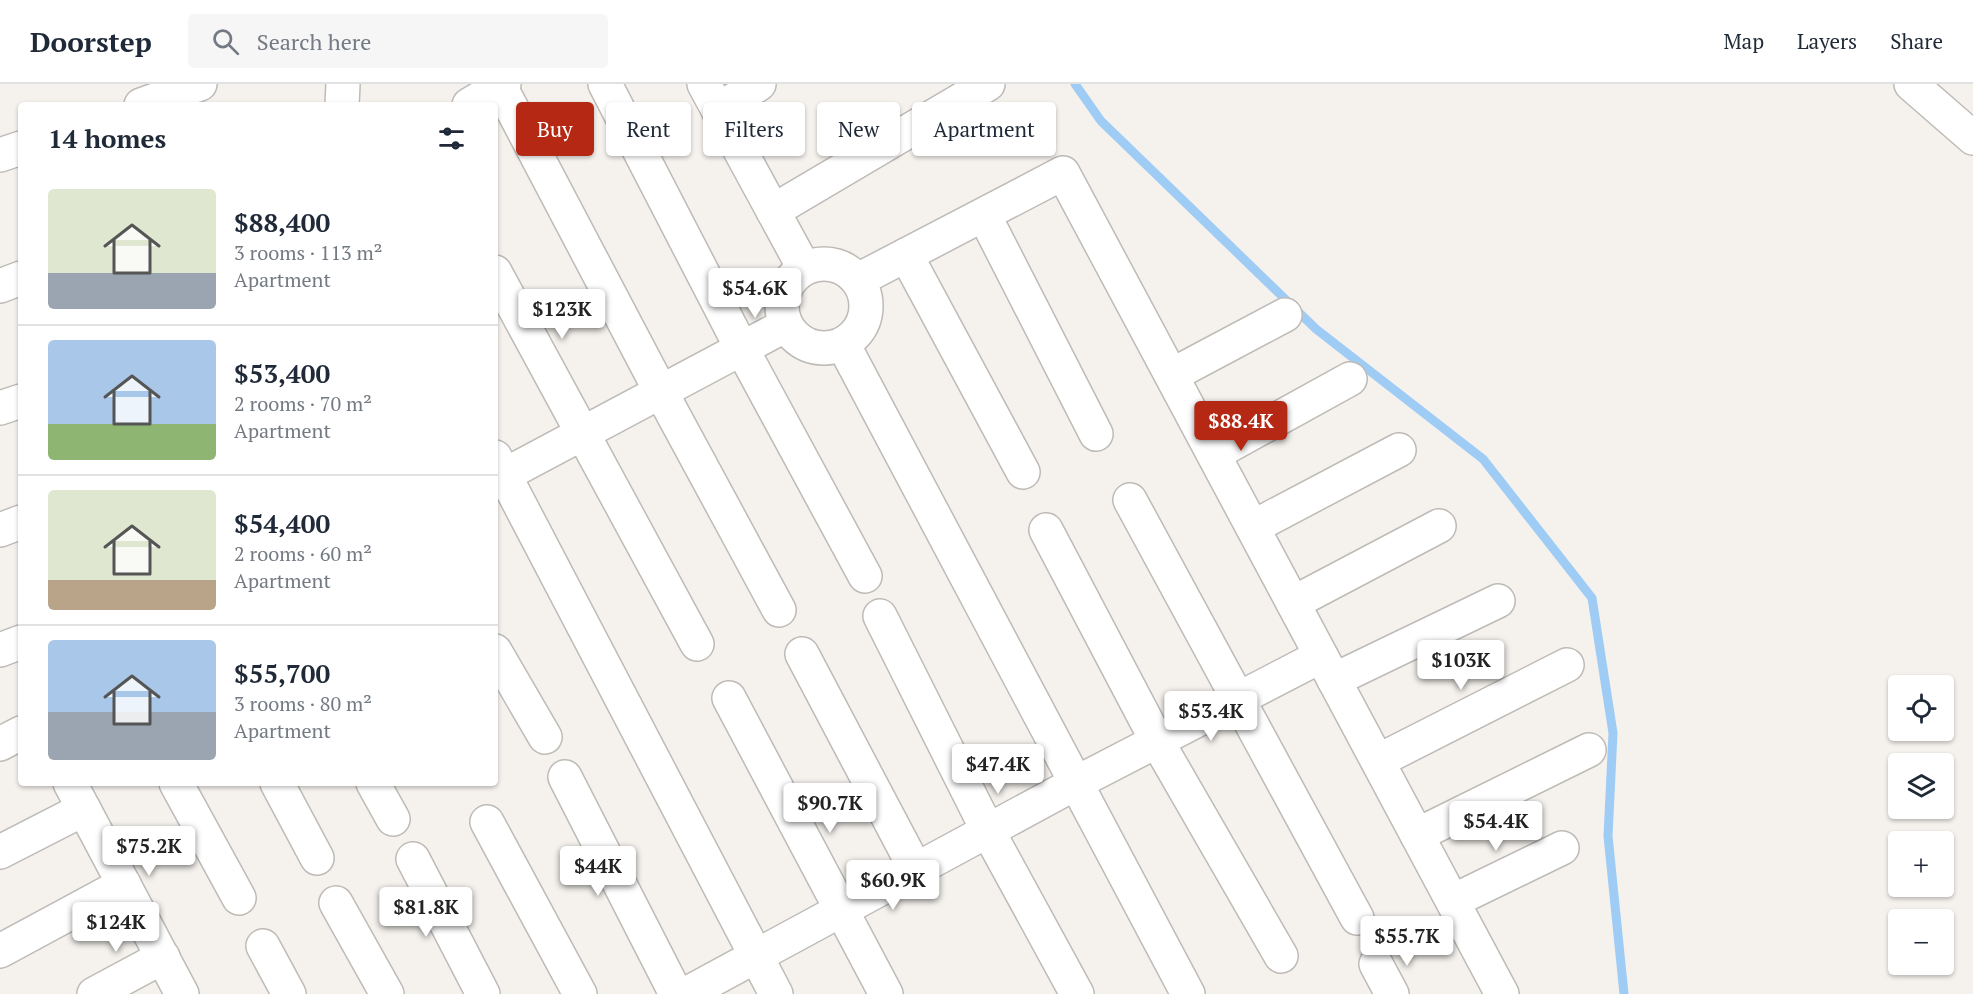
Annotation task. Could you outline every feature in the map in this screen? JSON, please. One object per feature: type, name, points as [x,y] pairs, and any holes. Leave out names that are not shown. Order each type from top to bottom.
[{"type":"street","points":[[149,102],[200,84]]},
{"type":"street","points":[[342,102],[343,84]]},
{"type":"street","points":[[605,84],[742,349],[866,576]]},
{"type":"street","points":[[759,84],[711,97],[804,268]]},
{"type":"street","points":[[773,211],[988,84]]},
{"type":"street","points":[[1911,84],[1973,138]]},
{"type":"street","points":[[474,102],[501,85],[661,392],[779,610]]},
{"type":"street","points":[[0,155],[18,148]]},
{"type":"street","points":[[858,280],[1063,173],[1502,994]]},
{"type":"street","points":[[984,215],[1096,434]]},
{"type":"street","points":[[906,255],[1023,472]]},
{"type":"street","points":[[824,263],[844,268],[858,280],[866,297],[866,315],[858,332],[843,344],[826,349],[808,346],[793,336],[782,319],[781,299],[789,281],[804,268],[824,263]]},
{"type":"street","points":[[498,277],[697,644]]},
{"type":"street","points":[[0,286],[18,279]]},
{"type":"street","points":[[1172,375],[1285,315]]},
{"type":"street","points":[[776,994],[498,471],[584,433],[786,325]]},
{"type":"street","points":[[843,344],[1188,994]]},
{"type":"street","points":[[1214,454],[1350,378]]},
{"type":"street","points":[[0,408],[18,402]]},
{"type":"street","points":[[1253,527],[1399,450]]},
{"type":"street","points":[[1130,500],[1357,918]]},
{"type":"street","points":[[0,530],[18,523]]},
{"type":"street","points":[[1293,603],[1439,526]]},
{"type":"street","points":[[1046,530],[1157,741],[1281,956]]},
{"type":"street","points":[[686,994],[1076,783],[1237,700],[1328,668],[1498,601]]},
{"type":"street","points":[[880,616],[988,831],[1077,994]]},
{"type":"street","points":[[0,650],[18,643]]},
{"type":"street","points":[[802,654],[916,870]]},
{"type":"street","points":[[498,656],[545,737]]},
{"type":"street","points":[[1378,762],[1567,665]]},
{"type":"street","points":[[729,698],[886,994]]},
{"type":"street","points":[[0,744],[18,735]]},
{"type":"street","points":[[1417,835],[1589,750]]},
{"type":"street","points":[[565,777],[676,994]]},
{"type":"street","points":[[178,786],[239,898]]},
{"type":"street","points":[[278,786],[317,858]]},
{"type":"street","points":[[375,786],[393,819]]},
{"type":"street","points":[[0,852],[77,796],[182,994]]},
{"type":"street","points":[[487,822],[580,994]]},
{"type":"street","points":[[1453,901],[1562,848]]},
{"type":"street","points":[[413,859],[483,994]]},
{"type":"street","points":[[0,951],[124,884]]},
{"type":"street","points":[[336,903],[387,994]]},
{"type":"street","points":[[263,946],[289,994]]},
{"type":"street","points":[[94,994],[163,957]]},
{"type":"street","points":[[1376,964],[1392,994]]},
{"type":"waterway","points":[[1075,84],[1101,121],[1316,329],[1483,459],[1592,598],[1613,733],[1608,836],[1624,994]]}]
